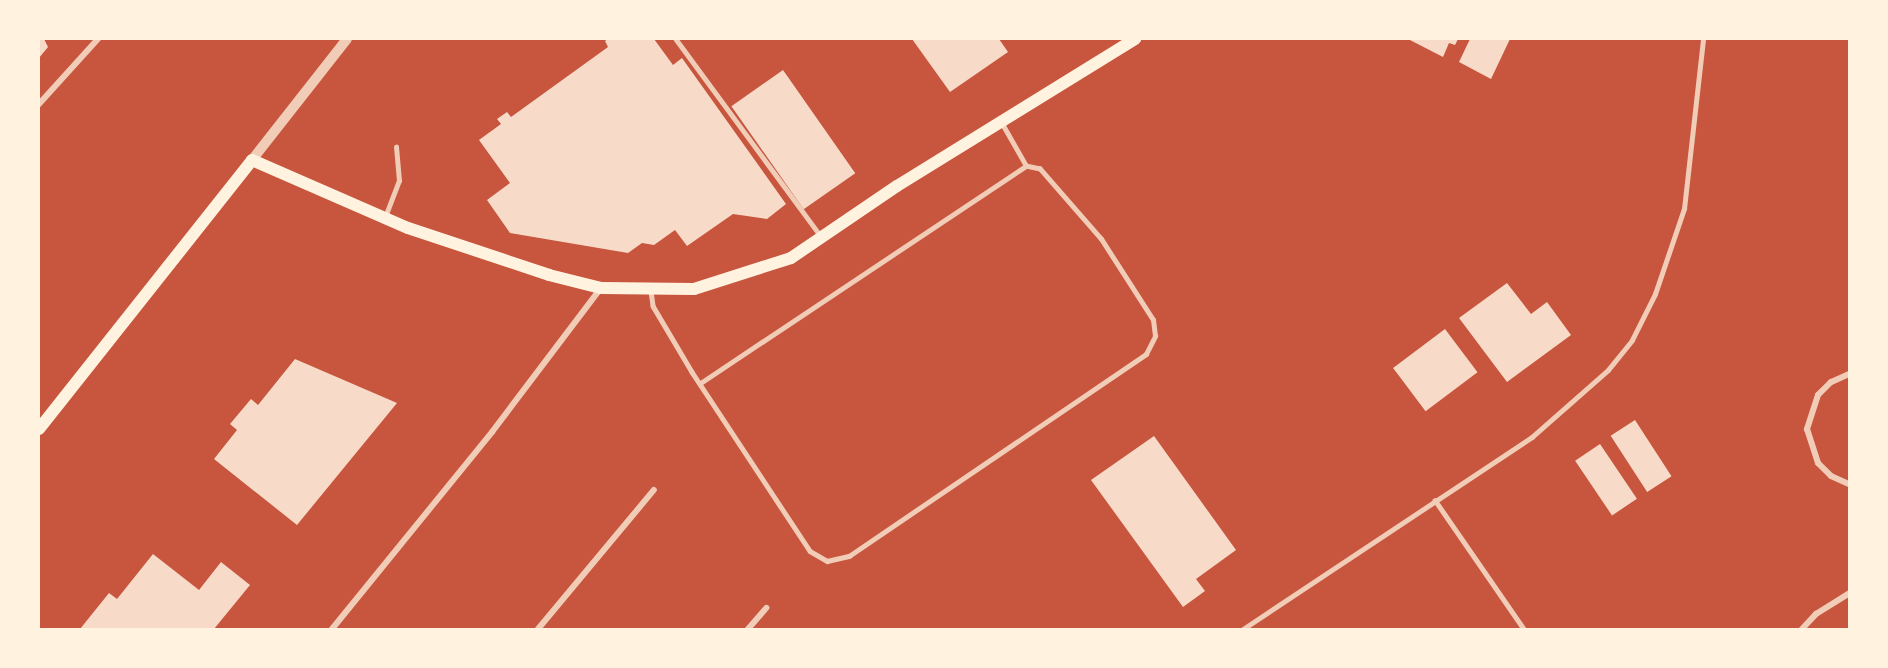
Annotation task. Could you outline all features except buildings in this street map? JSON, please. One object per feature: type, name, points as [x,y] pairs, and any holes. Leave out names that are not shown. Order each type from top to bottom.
[{"type":"main road","points":[[39,429],[252,160],[385,218],[549,275],[601,288],[651,291],[694,289],[737,278],[791,258],[1135,39]]},
{"type":"street","points":[[39,104],[98,39]]},
{"type":"street","points":[[252,160],[347,39]]},
{"type":"street","points":[[332,629],[492,432],[601,288]]},
{"type":"street","points":[[1849,374],[1831,382],[1818,395],[1807,429],[1818,463],[1831,476],[1849,484]]},
{"type":"street","points":[[538,629],[654,490]]},
{"type":"street","points":[[1802,629],[1816,614],[1849,593]]},
{"type":"street","points":[[748,629],[766,608]]},
{"type":"lane","points":[[676,39],[821,237]]},
{"type":"lane","points":[[1243,629],[1532,437],[1608,370],[1632,340],[1655,294],[1684,209],[1703,39]]},
{"type":"lane","points":[[1002,124],[1026,166]]},
{"type":"lane","points":[[385,218],[399,181],[396,147]]},
{"type":"lane","points":[[651,291],[653,306],[810,551],[827,561],[849,556],[1146,354],[1155,336],[1153,320],[1101,239],[1040,169],[1026,166],[702,382]]},
{"type":"lane","points":[[1435,500],[1524,629]]}]
